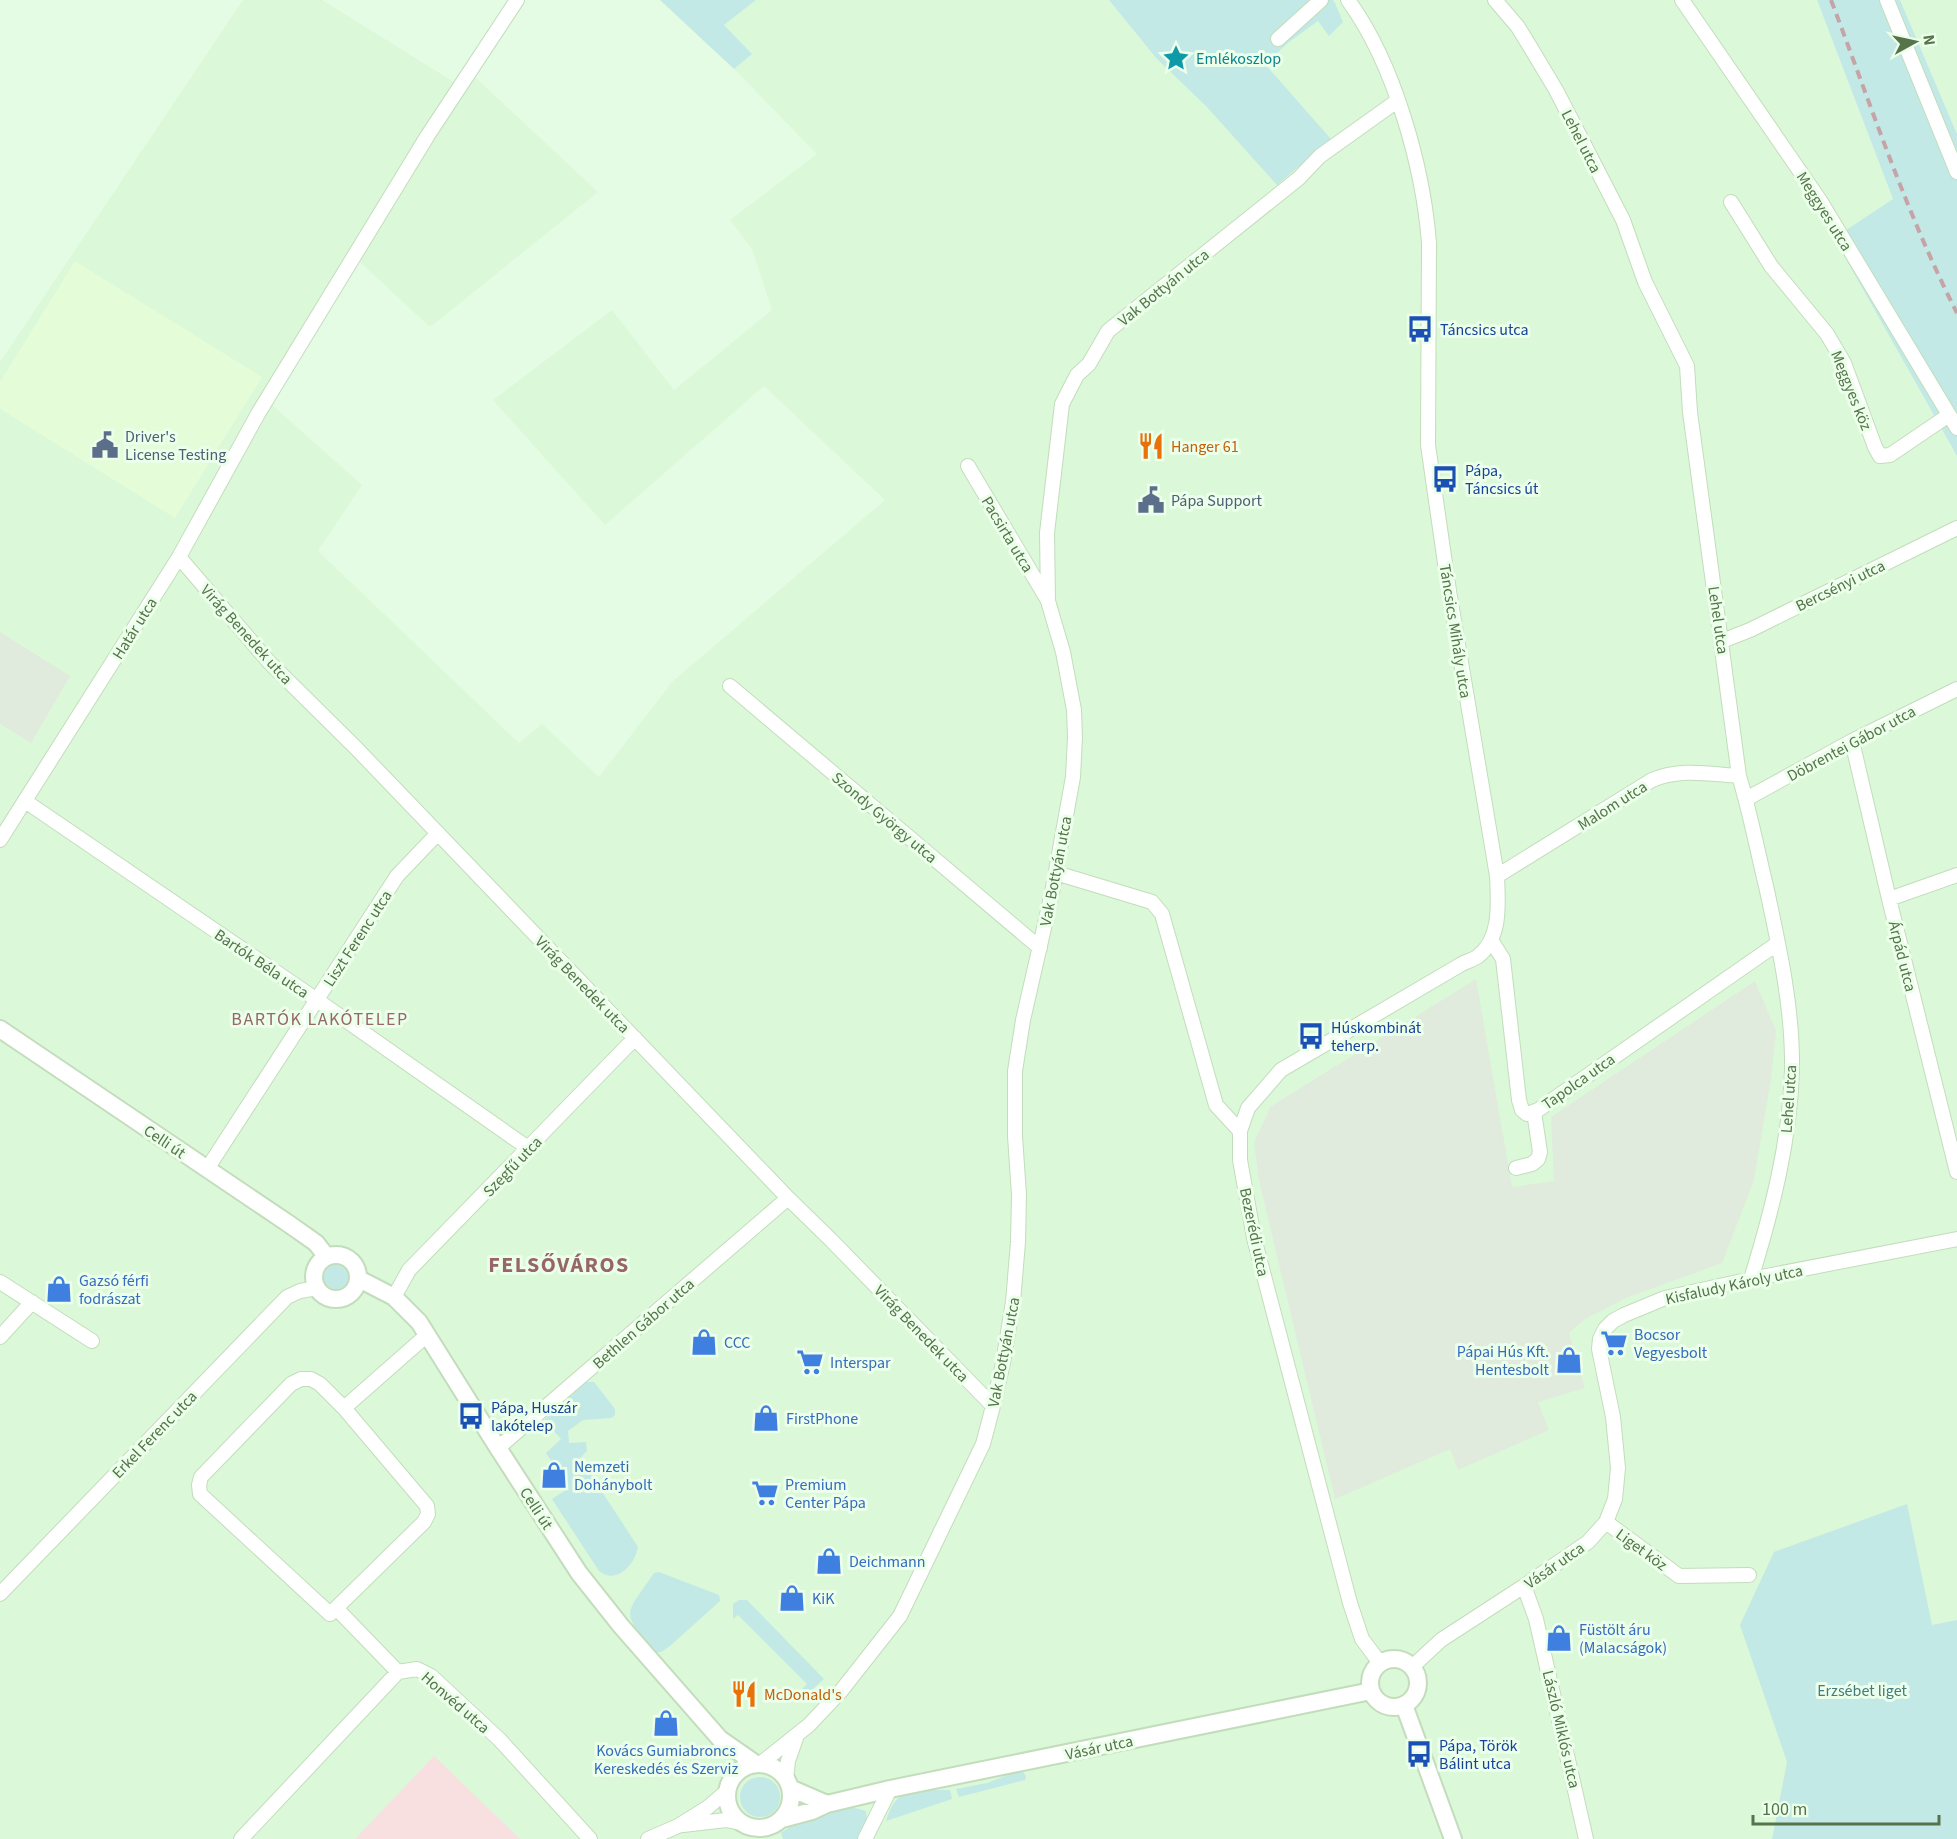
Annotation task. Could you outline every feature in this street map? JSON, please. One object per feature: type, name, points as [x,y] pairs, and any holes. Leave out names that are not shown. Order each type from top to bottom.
[{"type":"street","name":"Határ utca","points":[[0,840],[179,557],[259,412],[428,135],[517,0]]},
{"type":"street","points":[[1278,39],[1321,0]]},
{"type":"street","name":"Lehel utca","points":[[1495,0],[1518,27],[1556,90],[1623,220],[1645,282],[1687,366],[1690,412],[1739,776],[1778,943],[1791,1040],[1790,1098],[1779,1174],[1751,1279]]},
{"type":"street","name":"Meggyes utca","points":[[1682,0],[1821,202],[1957,429]]},
{"type":"street","points":[[1887,0],[1957,172]]},
{"type":"street","name":"Táncsics Mihály utca","points":[[1353,4],[1385,66],[1414,154],[1426,212],[1429,243],[1428,445],[1449,591],[1497,876],[1498,917],[1491,940]]},
{"type":"street","name":"Vak Bottyán utca","points":[[758,1764],[797,1736],[841,1691],[900,1616],[983,1444],[1004,1363],[1013,1302],[1018,1242],[1019,1195],[1015,1136],[1015,1071],[1023,1020],[1056,873],[1073,777],[1074,710],[1063,652],[1048,601],[1047,541],[1062,404],[1077,375],[1089,364],[1108,331],[1299,178],[1320,156],[1397,101]]},
{"type":"street","name":"Meggyes köz","points":[[1731,202],[1771,266],[1827,334],[1844,363],[1880,456],[1890,455],[1949,415]]},
{"type":"street","name":"Pacsirta utca","points":[[968,466],[1048,601]]},
{"type":"street","name":"Bercsényi utca","points":[[1722,641],[1750,630],[1957,528]]},
{"type":"street","name":"Virág Benedek utca","points":[[179,557],[269,662],[438,833],[788,1198],[993,1406]]},
{"type":"street","name":"Szondy György utca","points":[[730,686],[1040,948]]},
{"type":"street","name":"Döbrentei Gábor utca","points":[[1746,799],[1852,741],[1957,688]]},
{"type":"street","name":"Árpád utca","points":[[1852,741],[1957,1172]]},
{"type":"street","name":"Malom utca","points":[[1497,876],[1652,780],[1666,774],[1682,772],[1739,776]]},
{"type":"street","name":"Bartók Béla utca","points":[[25,801],[317,1000],[528,1148]]},
{"type":"street","name":"Liszt Ferenc utca","points":[[207,1169],[397,876],[438,833]]},
{"type":"street","points":[[1056,873],[1152,902],[1162,914],[1216,1105],[1240,1131],[1248,1108],[1281,1070],[1479,956],[1491,940]]},
{"type":"street","points":[[1889,899],[1957,874]]},
{"type":"street","name":"Tapolca utca","points":[[1491,940],[1503,959],[1519,1100],[1522,1110],[1527,1114],[1534,1112],[1778,943]]},
{"type":"street","name":"Celli út","points":[[0,1029],[316,1243],[327,1257],[342,1255],[349,1258],[355,1264],[359,1279],[394,1297],[419,1322],[428,1335],[579,1573],[621,1626],[720,1739],[758,1764]]},
{"type":"street","name":"Szegfű utca","points":[[394,1297],[409,1270],[635,1038]]},
{"type":"street","points":[[1516,1168],[1532,1164],[1538,1159],[1540,1152],[1534,1112]]},
{"type":"street","name":"Bezerédi utca","points":[[1240,1131],[1240,1160],[1254,1238],[1350,1603],[1362,1639],[1380,1663]]},
{"type":"street","name":"Bethlen Gábor utca","points":[[498,1448],[788,1198]]},
{"type":"street","name":"Kisfaludy Károly utca","points":[[1606,1522],[1615,1499],[1618,1468],[1613,1417],[1599,1349],[1600,1338],[1605,1329],[1624,1315],[1665,1298],[1957,1239]]},
{"type":"street","points":[[327,1257],[316,1267],[314,1281],[322,1294],[337,1300],[345,1298],[357,1287],[359,1279]]},
{"type":"street","points":[[0,1282],[92,1341]]},
{"type":"street","name":"Erkel Ferenc utca","points":[[0,1594],[287,1297],[300,1291],[317,1288]]},
{"type":"street","points":[[0,1337],[32,1302]]},
{"type":"street","points":[[344,1408],[428,1335]]},
{"type":"street","points":[[301,1379],[311,1379],[320,1384],[344,1408],[427,1506],[428,1515],[424,1522],[330,1614],[200,1494],[199,1485],[201,1477],[291,1384],[301,1379]]},
{"type":"street","name":"Liget köz","points":[[1606,1522],[1678,1576],[1749,1575]]},
{"type":"street","name":"Vásár utca","points":[[1412,1667],[1441,1640],[1588,1542],[1606,1522]]},
{"type":"street","name":"László Miklós utca","points":[[1524,1586],[1536,1619],[1586,1839]]},
{"type":"street","points":[[337,1609],[398,1671]]},
{"type":"street","points":[[1388,1659],[1397,1659],[1412,1667],[1418,1680],[1418,1688],[1410,1701],[1404,1705],[1388,1706],[1381,1703],[1371,1691],[1371,1676],[1380,1663],[1388,1659]]},
{"type":"street","name":"Honvéd utca","points":[[241,1839],[398,1671],[417,1669],[431,1676],[500,1740],[590,1839]]},
{"type":"street","name":"Vásár utca","points":[[782,1819],[812,1811],[827,1804],[890,1789],[1371,1691]]},
{"type":"street","points":[[1404,1705],[1454,1839]]},
{"type":"street","name":"Vak Bottyán utca","points":[[788,1784],[788,1761],[797,1736]]},
{"type":"street","name":"Celli út","points":[[720,1739],[727,1758],[729,1787]]},
{"type":"street","points":[[648,1839],[678,1826],[707,1808],[729,1787],[740,1771],[758,1764],[776,1769],[788,1784],[827,1804]]},
{"type":"street","points":[[678,1826],[726,1820],[750,1827],[768,1827],[782,1819],[790,1804],[788,1784]]},
{"type":"street","points":[[729,1787],[728,1803],[733,1814],[741,1823]]},
{"type":"street","points":[[865,1839],[890,1789]]},
{"type":"shaded area","points":[[243,0],[322,0],[467,90],[476,78],[598,192],[430,327],[348,251],[261,395],[362,485],[318,551],[519,743],[542,724],[599,777],[672,682],[885,500],[764,386],[605,525],[493,400],[612,310],[674,390],[772,310],[752,249],[730,220],[817,154],[734,69],[752,54],[724,25],[756,0],[1817,0],[1893,199],[1834,238],[1957,456],[1957,1839],[0,1839],[0,362]]},
{"type":"shaded area","points":[[1900,0],[1957,0],[1957,134],[1952,122]]},
{"type":"shaded area","points":[[75,261],[262,377],[175,518],[0,409],[0,382]]},
{"type":"shaded area","points":[[0,632],[70,676],[31,743],[0,724]]},
{"type":"shaded area","points":[[1476,979],[1512,1187],[1554,1181],[1551,1117],[1755,981],[1776,1031],[1771,1079],[1754,1180],[1722,1263],[1626,1298],[1585,1319],[1569,1333],[1585,1388],[1538,1402],[1549,1430],[1458,1470],[1450,1449],[1335,1499],[1259,1180],[1254,1143],[1270,1107]]},
{"type":"shaded area","points":[[434,1756],[520,1839],[355,1839]]},
{"type":"green space","points":[[660,0],[756,0],[724,25],[752,54],[734,69]]},
{"type":"green space","points":[[1109,0],[1333,0],[1343,22],[1329,36],[1318,21],[1289,42],[1265,64],[1331,139],[1277,185],[1206,106],[1157,59]]},
{"type":"green space","points":[[1817,0],[1900,0],[1957,134],[1957,456],[1834,238],[1893,199]]},
{"type":"green space","points":[[336,1265],[344,1269],[348,1277],[344,1285],[336,1289],[328,1285],[324,1277],[328,1269]]},
{"type":"green space","points":[[586,1382],[594,1382],[615,1409],[615,1415],[611,1418],[583,1420],[568,1431],[569,1443],[586,1442],[587,1451],[580,1458],[638,1547],[629,1566],[612,1576],[599,1571],[552,1499],[566,1490],[546,1453],[561,1439],[544,1420]]},
{"type":"green space","name":"Erzsébet liget","points":[[1907,1504],[1932,1625],[1957,1620],[1957,1839],[1772,1839],[1787,1762],[1740,1625],[1774,1552]]},
{"type":"green space","points":[[659,1572],[719,1595],[720,1601],[670,1646],[655,1653],[636,1629],[630,1614],[636,1598],[654,1573]]},
{"type":"green space","points":[[739,1600],[747,1600],[824,1679],[806,1695],[801,1690],[807,1684],[738,1615],[733,1619],[733,1604]]},
{"type":"green space","points":[[1016,1772],[1023,1772],[1026,1776],[1025,1780],[959,1797],[956,1789],[987,1783]]},
{"type":"green space","points":[[760,1777],[768,1778],[774,1783],[779,1789],[779,1805],[774,1811],[768,1816],[760,1817],[752,1816],[746,1811],[741,1805],[740,1797],[741,1789],[746,1783],[752,1778]]},
{"type":"green space","points":[[950,1790],[952,1799],[886,1821],[899,1797],[912,1792]]},
{"type":"green space","points":[[847,1807],[866,1811],[867,1822],[859,1839],[783,1839],[781,1833],[791,1826]]},
{"type":"railway","points":[[1831,0],[1905,198],[1957,313]]},
{"type":"place","name":"Emlékoszlop","points":[[1176,58]]},
{"type":"place","name":"Táncsics utca","points":[[1420,329]]},
{"type":"place","name":"Driver's License Testing","points":[[105,445]]},
{"type":"place","name":"Hanger 61","points":[[1151,446]]},
{"type":"place","name":"Pápa, Táncsics út","points":[[1445,479]]},
{"type":"place","name":"Pápa Support","points":[[1151,500]]},
{"type":"place","name":"Húskombinát teherp.","points":[[1311,1036]]},
{"type":"place","name":"Gazsó férfi fodrászat","points":[[59,1289]]},
{"type":"place","name":"CCC","points":[[704,1342]]},
{"type":"place","name":"Bocsor Vegyesbolt","points":[[1614,1343]]},
{"type":"place","name":"Pápai Hús Kft. Hentesbolt","points":[[1569,1360]]},
{"type":"place","name":"Interspar","points":[[810,1362]]},
{"type":"place","name":"Pápa, Huszár lakótelep","points":[[471,1416]]},
{"type":"place","name":"FirstPhone","points":[[766,1418]]},
{"type":"place","name":"Nemzeti Dohánybolt","points":[[554,1475]]},
{"type":"place","name":"Premium Center Pápa","points":[[765,1493]]},
{"type":"place","name":"Deichmann","points":[[829,1561]]},
{"type":"place","name":"KiK","points":[[792,1598]]},
{"type":"place","name":"Füstölt áru (Malacságok)","points":[[1559,1638]]},
{"type":"place","name":"McDonald's","points":[[744,1694]]},
{"type":"place","name":"Kovács Gumiabroncs Kereskedés és Szerviz","points":[[666,1723]]},
{"type":"place","name":"Pápa, Török Bálint utca","points":[[1419,1754]]},
{"type":"district","name":"BARTÓK LAKÓTELEP","points":[[320,1019]]},
{"type":"district","name":"FELSŐVÁROS","points":[[559,1264]]}]
